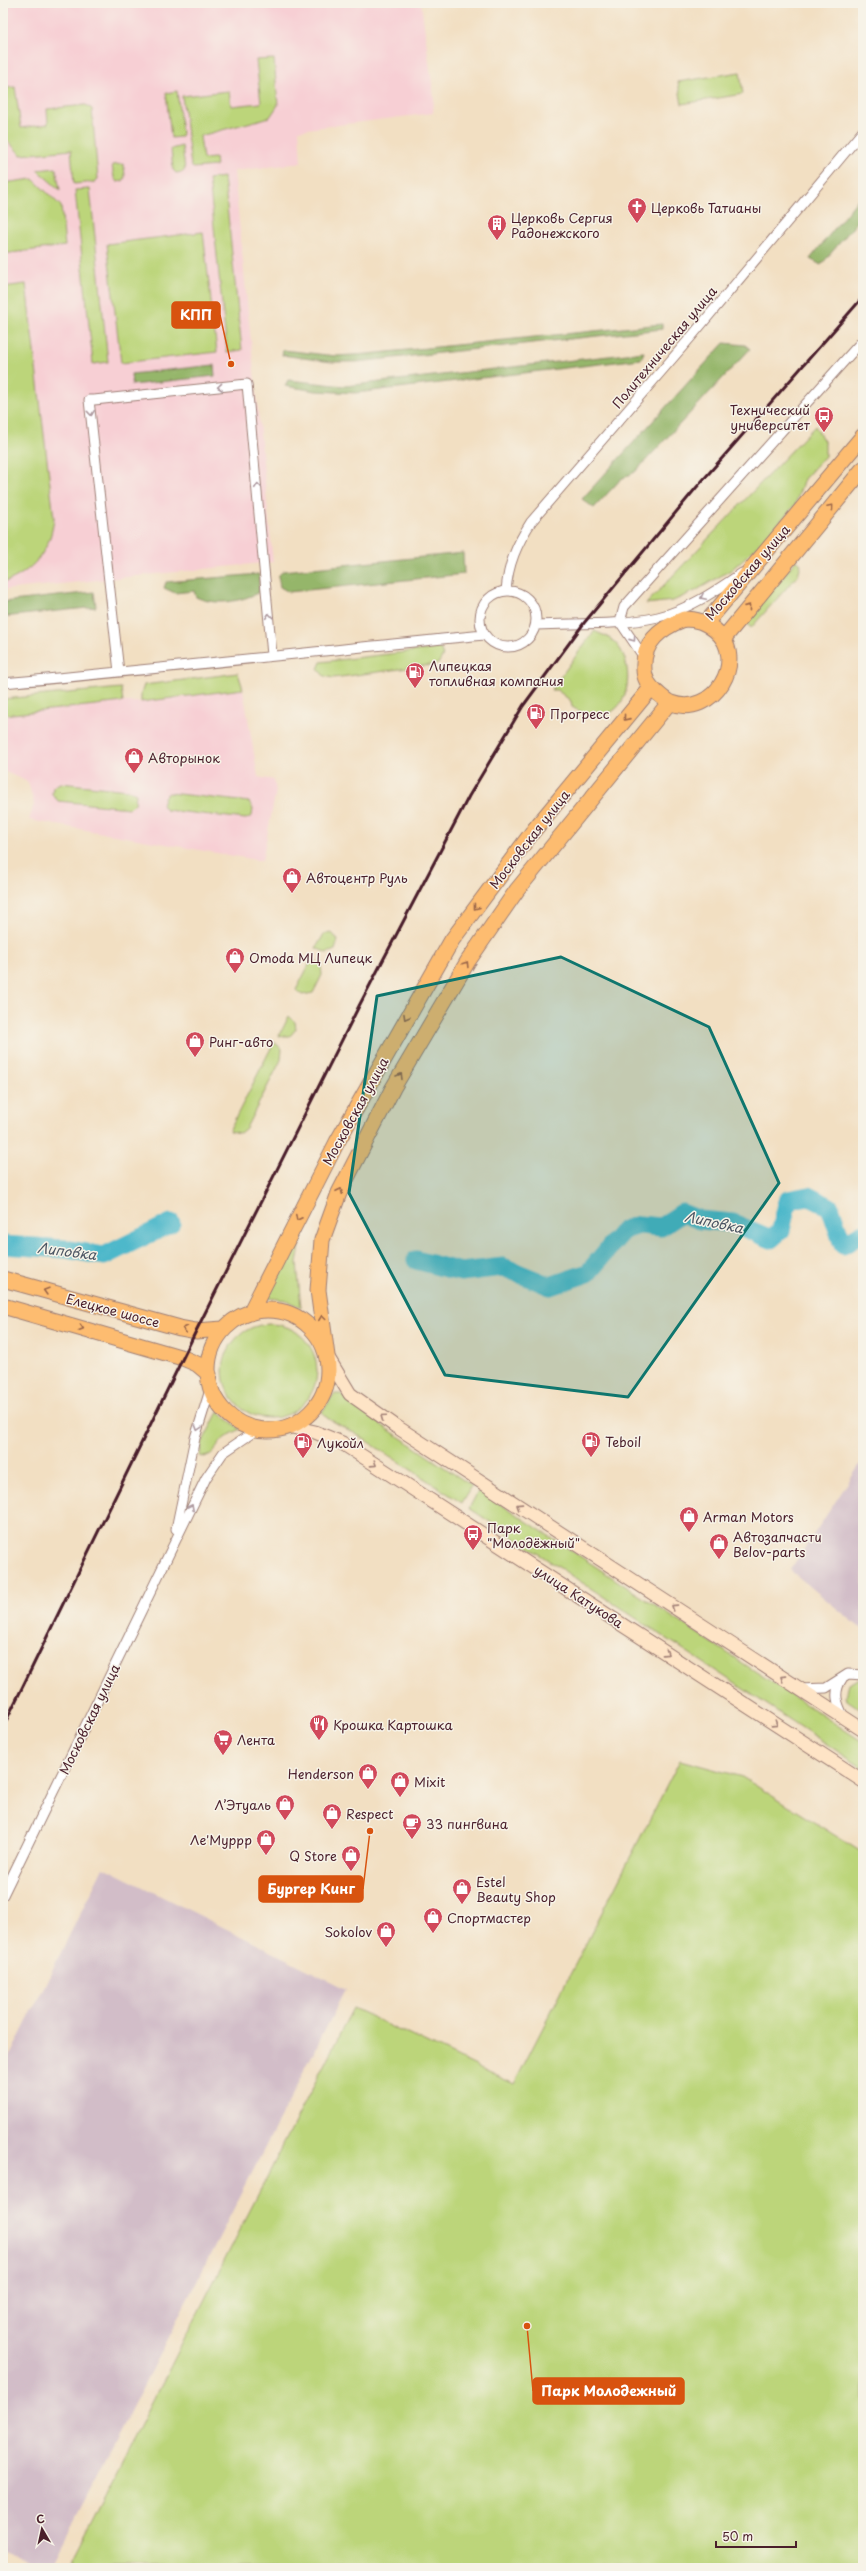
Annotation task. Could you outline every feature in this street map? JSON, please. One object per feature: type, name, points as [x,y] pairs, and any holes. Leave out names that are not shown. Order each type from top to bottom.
[{"type":"main road","name":"Московская улица","points":[[643,656],[651,640],[660,631],[684,619],[694,619],[706,623],[760,561],[863,436]]},
{"type":"main road","name":"Московская улица","points":[[327,1356],[318,1290],[322,1240],[339,1193],[392,1088],[468,960],[517,890],[670,703],[679,705],[692,704],[706,700],[719,689],[730,663],[724,638],[863,469]]},
{"type":"main road","points":[[706,623],[724,638]]},
{"type":"main road","points":[[643,656],[644,675],[651,688],[670,703]]},
{"type":"main road","name":"Московская улица","points":[[250,1312],[337,1142],[452,940],[534,830],[651,688]]},
{"type":"main road","name":"Елецкое шоссе","points":[[3,1279],[180,1328],[196,1331],[224,1329]]},
{"type":"main road","name":"Елецкое шоссе","points":[[3,1306],[183,1358],[197,1364],[209,1374]]},
{"type":"main road","points":[[327,1356],[327,1385],[320,1400],[311,1412],[288,1426],[258,1429],[233,1419],[224,1411],[210,1390],[209,1374],[211,1351],[224,1329],[236,1319],[250,1312],[266,1310],[284,1312],[296,1317],[311,1327],[321,1340],[327,1356],[350,1394],[863,1730]]},
{"type":"main road","name":"улица Катукова","points":[[288,1426],[315,1432],[342,1443],[863,1781]]},
{"type":"street","name":"Политехническая улица","points":[[506,591],[508,573],[517,545],[531,522],[691,337],[863,131]]},
{"type":"street","points":[[620,622],[624,607],[863,340]]},
{"type":"street","points":[[119,672],[90,400],[247,384],[272,655]]},
{"type":"street","points":[[536,625],[620,622],[660,616],[683,607],[723,586],[760,561]]},
{"type":"street","points":[[506,591],[518,593],[533,605],[536,625],[526,640],[518,645],[499,646],[485,635],[480,615],[483,606],[489,598],[506,591]]},
{"type":"street","points":[[660,616],[684,619]]},
{"type":"street","points":[[620,622],[637,644],[643,656]]},
{"type":"street","points":[[3,682],[119,672],[272,655],[485,635]]},
{"type":"street","name":"Московская улица","points":[[174,1542],[195,1438],[210,1390]]},
{"type":"street","name":"Московская улица","points":[[3,1896],[174,1542],[211,1469],[224,1453],[258,1429]]},
{"type":"street","points":[[844,1718],[838,1706],[837,1688],[841,1680],[848,1674]]},
{"type":"street","points":[[800,1689],[826,1688],[848,1674],[863,1675]]},
{"type":"highlighted area","points":[[561,957],[709,1027],[779,1183],[628,1397],[445,1375],[349,1193],[377,996]]},
{"type":"shaded area","points":[[3,3],[421,3],[434,98],[433,113],[299,130],[301,163],[234,171],[273,562],[3,590]]},
{"type":"shaded area","name":"Авторынок","points":[[243,689],[258,777],[274,780],[276,791],[262,861],[29,820],[34,804],[28,782],[3,771],[3,715],[123,702],[141,702]]},
{"type":"shaded area","points":[[863,1460],[863,1630],[790,1570]]},
{"type":"shaded area","points":[[103,1867],[346,1989],[50,2568],[40,2568],[3,2549],[3,2070]]},
{"type":"green space","points":[[274,59],[278,105],[270,117],[200,136],[203,159],[215,158],[216,166],[193,168],[191,166],[182,96],[229,91],[231,106],[261,103],[256,60]]},
{"type":"green space","points":[[740,72],[743,94],[682,104],[678,82]]},
{"type":"green space","points":[[15,87],[21,128],[48,124],[47,109],[86,105],[92,109],[98,179],[95,182],[74,184],[71,150],[21,155],[3,136],[3,88]]},
{"type":"green space","points":[[177,91],[182,133],[181,137],[171,138],[166,93]]},
{"type":"green space","points":[[182,146],[185,169],[183,172],[176,173],[173,170],[171,149]]},
{"type":"green space","points":[[124,164],[125,177],[123,181],[117,182],[114,178],[112,165]]},
{"type":"green space","points":[[56,168],[60,190],[37,170]]},
{"type":"green space","points":[[224,177],[242,350],[227,352],[209,179]]},
{"type":"green space","points":[[33,179],[61,206],[65,246],[3,254],[3,183]]},
{"type":"green space","points":[[90,189],[108,362],[93,364],[75,190]]},
{"type":"green space","points":[[863,193],[863,215],[821,265],[810,259]]},
{"type":"green space","points":[[203,232],[217,352],[121,363],[107,244]]},
{"type":"green space","points":[[26,284],[54,518],[49,540],[39,558],[23,573],[3,583],[3,287]]},
{"type":"green space","points":[[662,324],[662,329],[357,362],[331,362],[282,355],[283,350],[336,356],[368,354]]},
{"type":"green space","points":[[724,343],[745,345],[750,349],[635,472],[621,479],[594,508],[582,499]]},
{"type":"green space","points":[[644,352],[641,359],[356,393],[316,391],[285,386],[288,380],[345,386]]},
{"type":"green space","points":[[214,365],[215,376],[132,385],[131,374]]},
{"type":"green space","points":[[815,426],[825,443],[825,456],[804,479],[795,505],[758,546],[731,570],[695,591],[673,601],[646,604]]},
{"type":"green space","points":[[463,553],[464,574],[289,592],[280,587],[278,576],[283,571]]},
{"type":"green space","points":[[796,560],[801,564],[798,575],[751,628],[746,622]]},
{"type":"green space","points":[[259,574],[259,592],[245,598],[228,602],[203,600],[196,597],[194,591],[175,593],[164,588],[166,582]]},
{"type":"green space","points":[[94,592],[96,607],[3,617],[3,602]]},
{"type":"green space","points":[[594,631],[604,635],[616,643],[627,666],[628,678],[623,700],[616,708],[607,714],[595,716],[583,713],[572,707],[571,701],[557,690],[551,690]]},
{"type":"green space","points":[[440,648],[443,655],[438,664],[333,678],[324,676],[318,669],[321,662]]},
{"type":"green space","points":[[238,673],[243,689],[141,702],[141,694],[144,685]]},
{"type":"green space","points":[[121,688],[123,702],[3,715],[3,699]]},
{"type":"green space","points":[[60,783],[128,790],[136,794],[135,804],[129,808],[58,801],[52,794],[53,787]]},
{"type":"green space","points":[[169,793],[249,802],[253,809],[252,816],[246,819],[166,810],[162,805],[164,797]]},
{"type":"green space","points":[[332,933],[338,940],[335,950],[327,953],[316,948],[324,934]]},
{"type":"green space","points":[[312,959],[321,965],[322,975],[313,993],[302,995],[296,990]]},
{"type":"green space","points":[[289,1016],[295,1022],[296,1029],[290,1036],[279,1036]]},
{"type":"green space","points":[[274,1042],[282,1049],[281,1060],[246,1128],[240,1133],[229,1131]]},
{"type":"green space","points":[[306,1217],[297,1262],[301,1308],[286,1300],[267,1298]]},
{"type":"green space","points":[[270,1324],[288,1328],[303,1338],[313,1353],[317,1371],[313,1389],[303,1404],[288,1414],[270,1418],[252,1414],[237,1404],[227,1389],[223,1371],[227,1353],[237,1338],[252,1328]]},
{"type":"green space","points":[[334,1394],[341,1394],[358,1409],[472,1486],[462,1503],[356,1434],[327,1418],[322,1412]]},
{"type":"green space","points":[[218,1412],[240,1429],[223,1439],[211,1454],[204,1457],[200,1456],[201,1445]]},
{"type":"green space","points":[[479,1490],[863,1742],[863,1768],[469,1508]]},
{"type":"green space","points":[[860,1678],[863,1679],[863,1711],[847,1700],[845,1696],[848,1684]]},
{"type":"green space","points":[[680,1760],[742,1777],[863,1853],[863,2568],[68,2568],[353,2008],[514,2084]]},
{"type":"waterway","name":"Липовка","points":[[416,1260],[461,1272],[503,1267],[550,1286],[588,1273],[624,1230],[639,1225],[661,1227],[682,1213],[700,1220],[733,1223],[771,1239],[781,1230],[788,1200],[808,1196],[830,1207],[843,1245],[863,1233]]},
{"type":"waterway","name":"Липовка","points":[[3,1245],[65,1249],[104,1256],[171,1223]]},
{"type":"railway","points":[[3,1727],[196,1331],[359,1006],[469,796],[523,706],[584,623],[696,488],[863,297]]},
{"type":"place","name":"Церковь Татианы","points":[[637,224]]},
{"type":"place","name":"Церковь Сергия Радонежского","points":[[497,241]]},
{"type":"place","name":"КПП","points":[[231,364]]},
{"type":"place","name":"Технический университет","points":[[824,433]]},
{"type":"place","name":"Липецкая топливная компания","points":[[415,689]]},
{"type":"place","name":"Прогресс","points":[[536,730]]},
{"type":"place","name":"Авторынок","points":[[134,774]]},
{"type":"place","name":"Автоцентр Руль","points":[[292,894]]},
{"type":"place","name":"Omoda МЦ Липецк","points":[[235,974]]},
{"type":"place","name":"Ринг-авто","points":[[195,1058]]},
{"type":"place","name":"Teboil","points":[[591,1458]]},
{"type":"place","name":"Лукойл","points":[[303,1459]]},
{"type":"place","name":"Arman Motors","points":[[689,1533]]},
{"type":"place","name":"Парк \"Молодёжный\"","points":[[473,1551]]},
{"type":"place","name":"Автозапчасти Belov-parts","points":[[719,1560]]},
{"type":"place","name":"Крошка Картошка","points":[[319,1741]]},
{"type":"place","name":"Лента","points":[[223,1756]]},
{"type":"place","name":"Henderson","points":[[368,1790]]},
{"type":"place","name":"Mixit","points":[[400,1798]]},
{"type":"place","name":"Л’Этуаль","points":[[285,1821]]},
{"type":"place","name":"Respect","points":[[332,1830]]},
{"type":"place","name":"Бургер Кинг","points":[[370,1831]]},
{"type":"place","name":"33 пингвина","points":[[412,1840]]},
{"type":"place","name":"Ле'Муррр","points":[[266,1856]]},
{"type":"place","name":"Q Store","points":[[351,1872]]},
{"type":"place","name":"Estel Beauty Shop","points":[[462,1905]]},
{"type":"place","name":"Спортмастер","points":[[433,1934]]},
{"type":"place","name":"Sokolov","points":[[386,1948]]},
{"type":"place","name":"Парк Молодежный","points":[[527,2326]]}]
